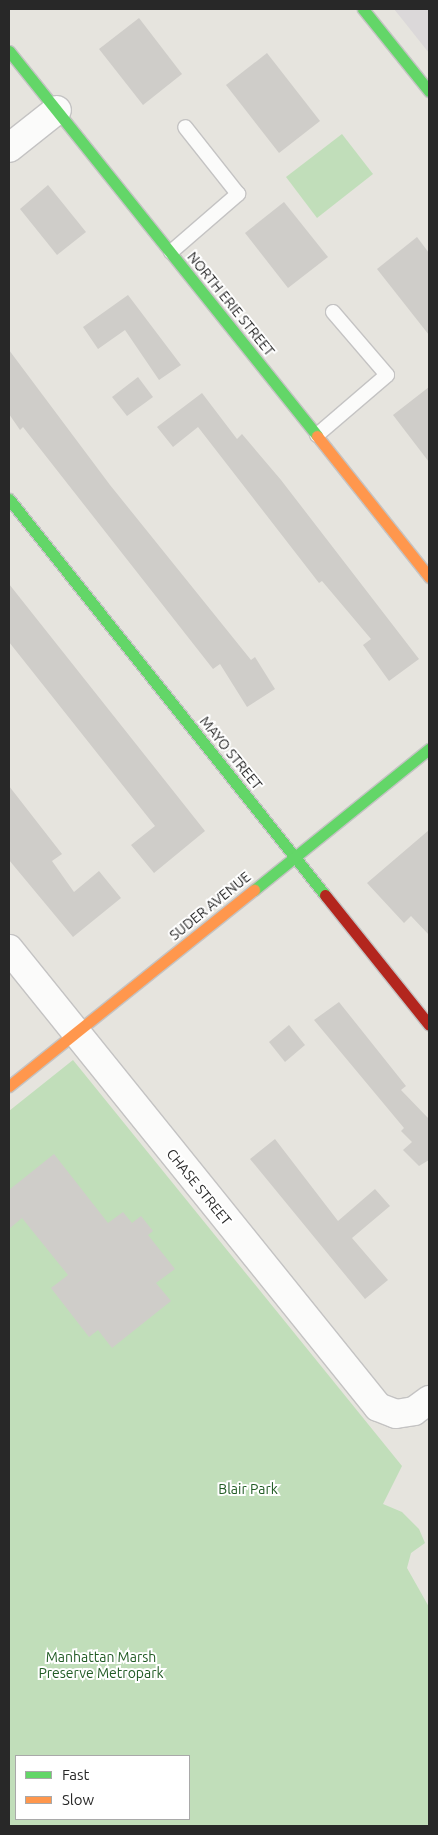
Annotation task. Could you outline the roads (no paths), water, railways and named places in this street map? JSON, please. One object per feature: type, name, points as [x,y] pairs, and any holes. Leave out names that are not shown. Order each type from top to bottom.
[{"type":"street","points":[[363,9],[429,92]]},
{"type":"street","name":"NORTH ERIE STREET","points":[[9,51],[429,577]]},
{"type":"street","points":[[9,148],[58,110]]},
{"type":"street","name":"MAYO STREET","points":[[9,499],[429,1025]]},
{"type":"street","name":"SUDER AVENUE","points":[[9,1086],[429,749]]},
{"type":"street","name":"CHASE STREET","points":[[9,949],[378,1407],[396,1414],[414,1411],[429,1400]]},
{"type":"lane","points":[[171,252],[238,194],[184,127]]},
{"type":"lane","points":[[317,435],[387,375],[334,312]]},
{"type":"park label","name":"Blair Park","points":[[248,1489]]},
{"type":"park label","name":"Manhattan Marsh Preserve Metropark","points":[[101,1665]]}]
